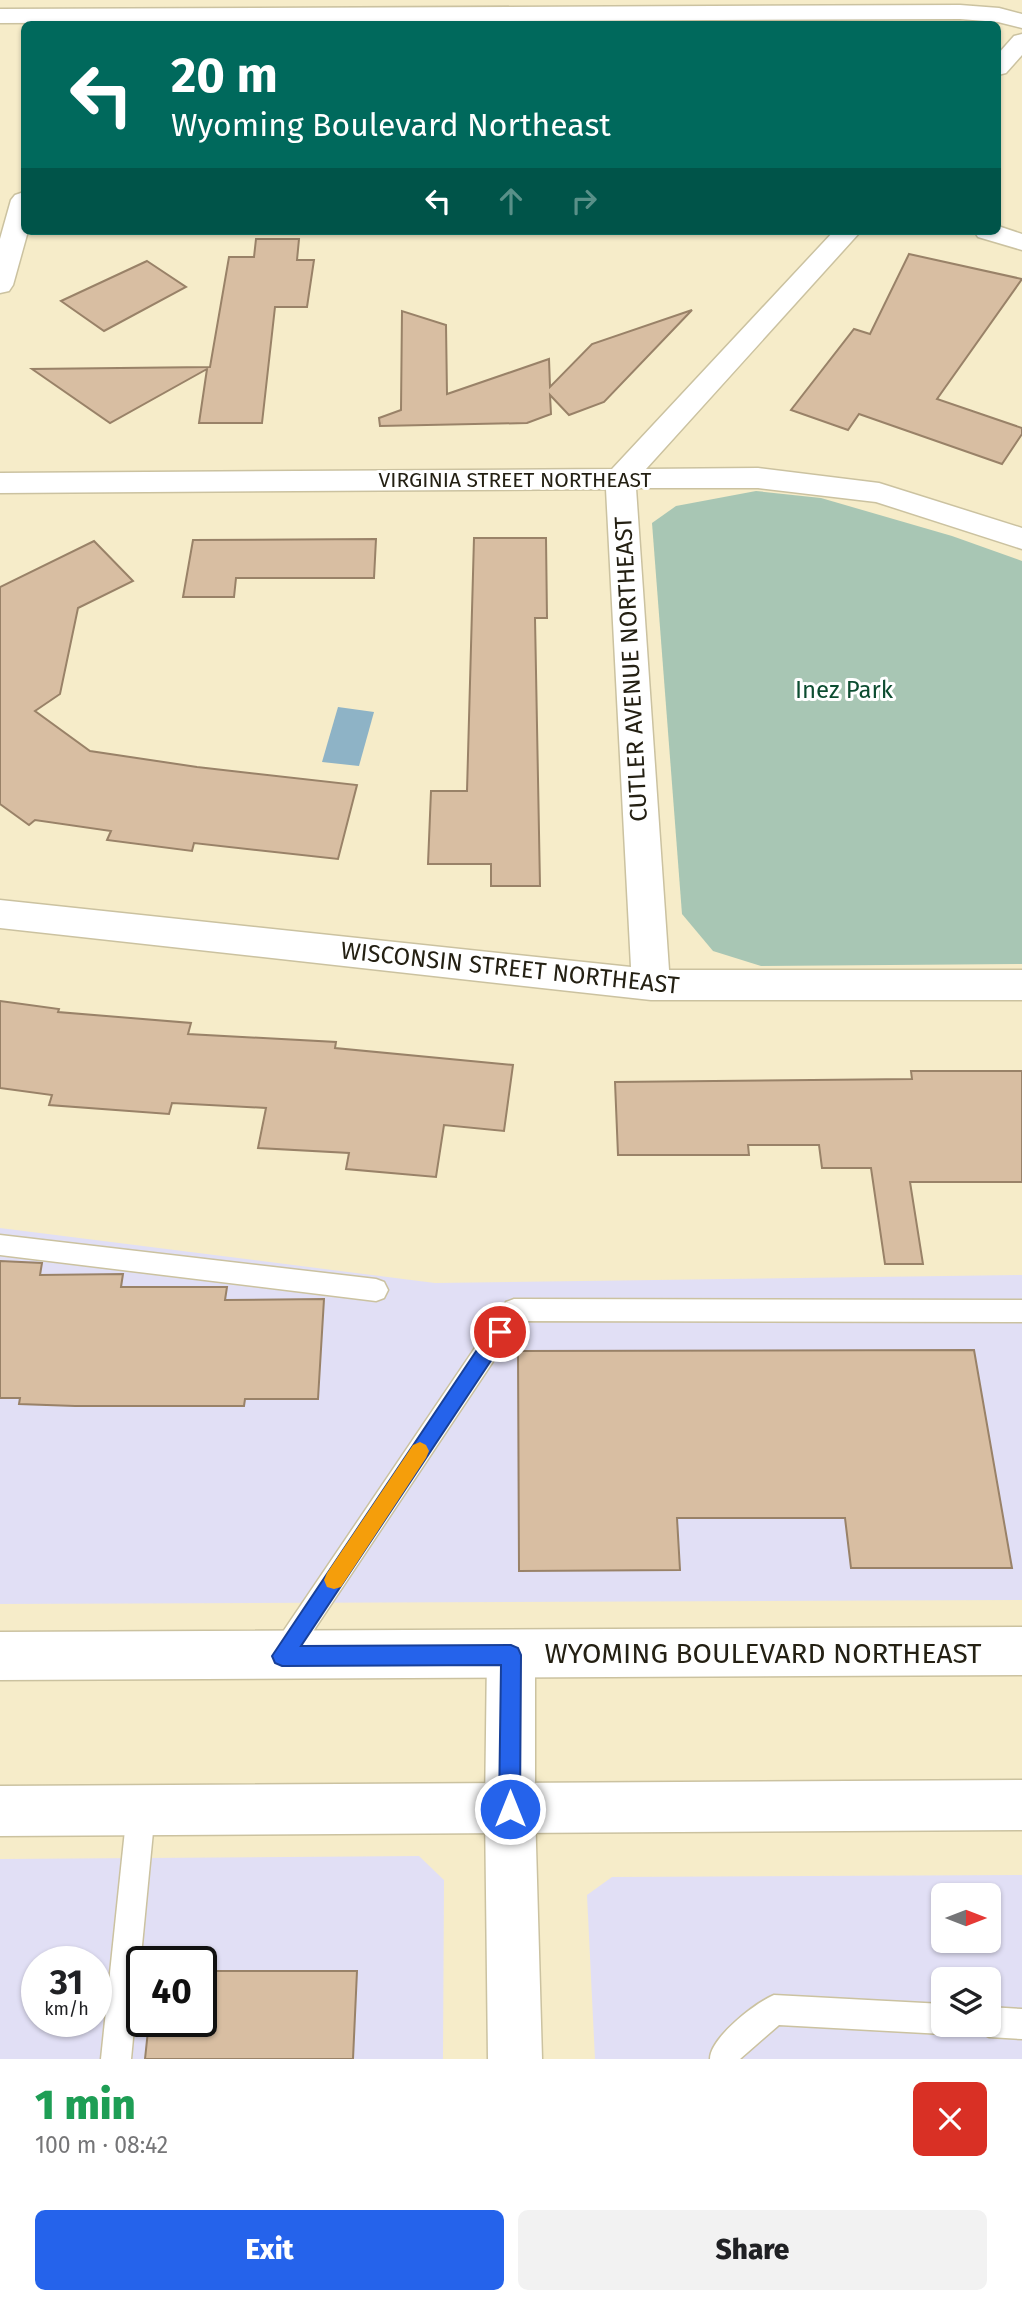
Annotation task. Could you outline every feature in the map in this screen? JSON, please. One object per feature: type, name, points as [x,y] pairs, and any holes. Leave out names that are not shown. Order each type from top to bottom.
[{"type":"street","points":[[0,16],[960,12],[999,15],[1022,22]]},
{"type":"street","points":[[1001,65],[1022,41]]},
{"type":"street","points":[[0,285],[21,218]]},
{"type":"street","points":[[620,480],[844,235]]},
{"type":"street","points":[[1000,235],[1022,242]]},
{"type":"street","name":"VIRGINIA STREET NORTHEAST","points":[[0,483],[758,478],[878,494],[1022,539]]},
{"type":"street","name":"CUTLER AVENUE NORTHEAST","points":[[620,480],[651,985]]},
{"type":"street","name":"WISCONSIN STREET NORTHEAST","points":[[0,914],[651,985],[1022,985]]},
{"type":"street","name":"WYOMING BOULEVARD NORTHEAST","points":[[0,1656],[1022,1651]]},
{"type":"street","points":[[511,1655],[510,1809],[515,2059]]},
{"type":"street","points":[[0,1811],[1022,1805]]},
{"type":"lane","points":[[0,1245],[376,1290]]},
{"type":"lane","points":[[282,1656],[514,1310],[1022,1311]]},
{"type":"lane","points":[[116,2059],[141,1811]]},
{"type":"lane","points":[[724,2059],[724,2052],[774,2010],[931,2018]]},
{"type":"lane","points":[[1001,2023],[1022,2024]]},
{"type":"shaded area","points":[[338,707],[374,712],[359,766],[322,762]]},
{"type":"shaded area","points":[[0,1228],[435,1283],[1022,1275],[1022,1600],[0,1604]]},
{"type":"shaded area","points":[[419,1856],[444,1880],[443,2059],[0,2059],[0,1859]]},
{"type":"shaded area","points":[[1022,1875],[1022,2059],[595,2059],[587,1895],[612,1877]]},
{"type":"green space","name":"Inez Park","points":[[756,491],[821,498],[952,536],[1022,561],[1022,964],[761,966],[713,951],[682,914],[652,523],[676,506]]},
{"type":"building","points":[[256,239],[299,239],[297,260],[314,260],[307,307],[275,307],[262,423],[199,423],[207,369],[110,423],[32,369],[210,367],[229,257],[254,257]]},
{"type":"building","points":[[909,254],[1022,279],[937,399],[1022,428],[1022,434],[1002,464],[859,414],[848,430],[791,410],[854,329],[870,334]]},
{"type":"building","points":[[147,261],[186,287],[104,331],[61,301]]},
{"type":"building","points":[[692,310],[604,402],[569,415],[550,395],[551,414],[527,423],[380,426],[379,418],[401,410],[402,311],[446,325],[447,394],[549,359],[550,387],[592,344]]},
{"type":"building","points":[[474,538],[546,538],[547,618],[535,618],[540,886],[491,886],[491,864],[428,864],[431,791],[467,791]]},
{"type":"building","points":[[376,539],[374,578],[236,578],[234,597],[183,597],[193,540]]},
{"type":"building","points":[[94,541],[133,581],[78,608],[60,694],[35,711],[90,751],[197,767],[357,785],[338,859],[194,843],[192,851],[107,840],[111,831],[35,820],[29,825],[0,804],[0,587]]},
{"type":"building","points":[[0,1001],[59,1009],[58,1012],[191,1023],[188,1034],[336,1042],[335,1048],[513,1065],[504,1131],[444,1125],[436,1177],[346,1169],[349,1153],[258,1148],[266,1108],[172,1103],[169,1114],[49,1105],[52,1095],[0,1088]]},
{"type":"building","points":[[911,1071],[1022,1071],[1022,1182],[910,1182],[923,1264],[885,1264],[871,1168],[822,1168],[819,1145],[748,1145],[749,1155],[618,1155],[615,1082],[912,1079]]},
{"type":"building","points":[[0,1261],[42,1263],[40,1275],[123,1274],[121,1287],[227,1287],[225,1300],[324,1299],[318,1399],[245,1399],[244,1406],[75,1406],[19,1404],[20,1398],[0,1398]]},
{"type":"building","points":[[974,1350],[1012,1568],[851,1568],[845,1518],[677,1518],[680,1570],[519,1571],[518,1351]]},
{"type":"building","points":[[217,1971],[357,1971],[353,2059],[145,2059],[147,2037],[217,2037]]},
{"type":"slow traffic","points":[[334,1580],[420,1451]]},
{"type":"route","points":[[500,1332],[282,1656],[511,1655],[510,1809]]}]
